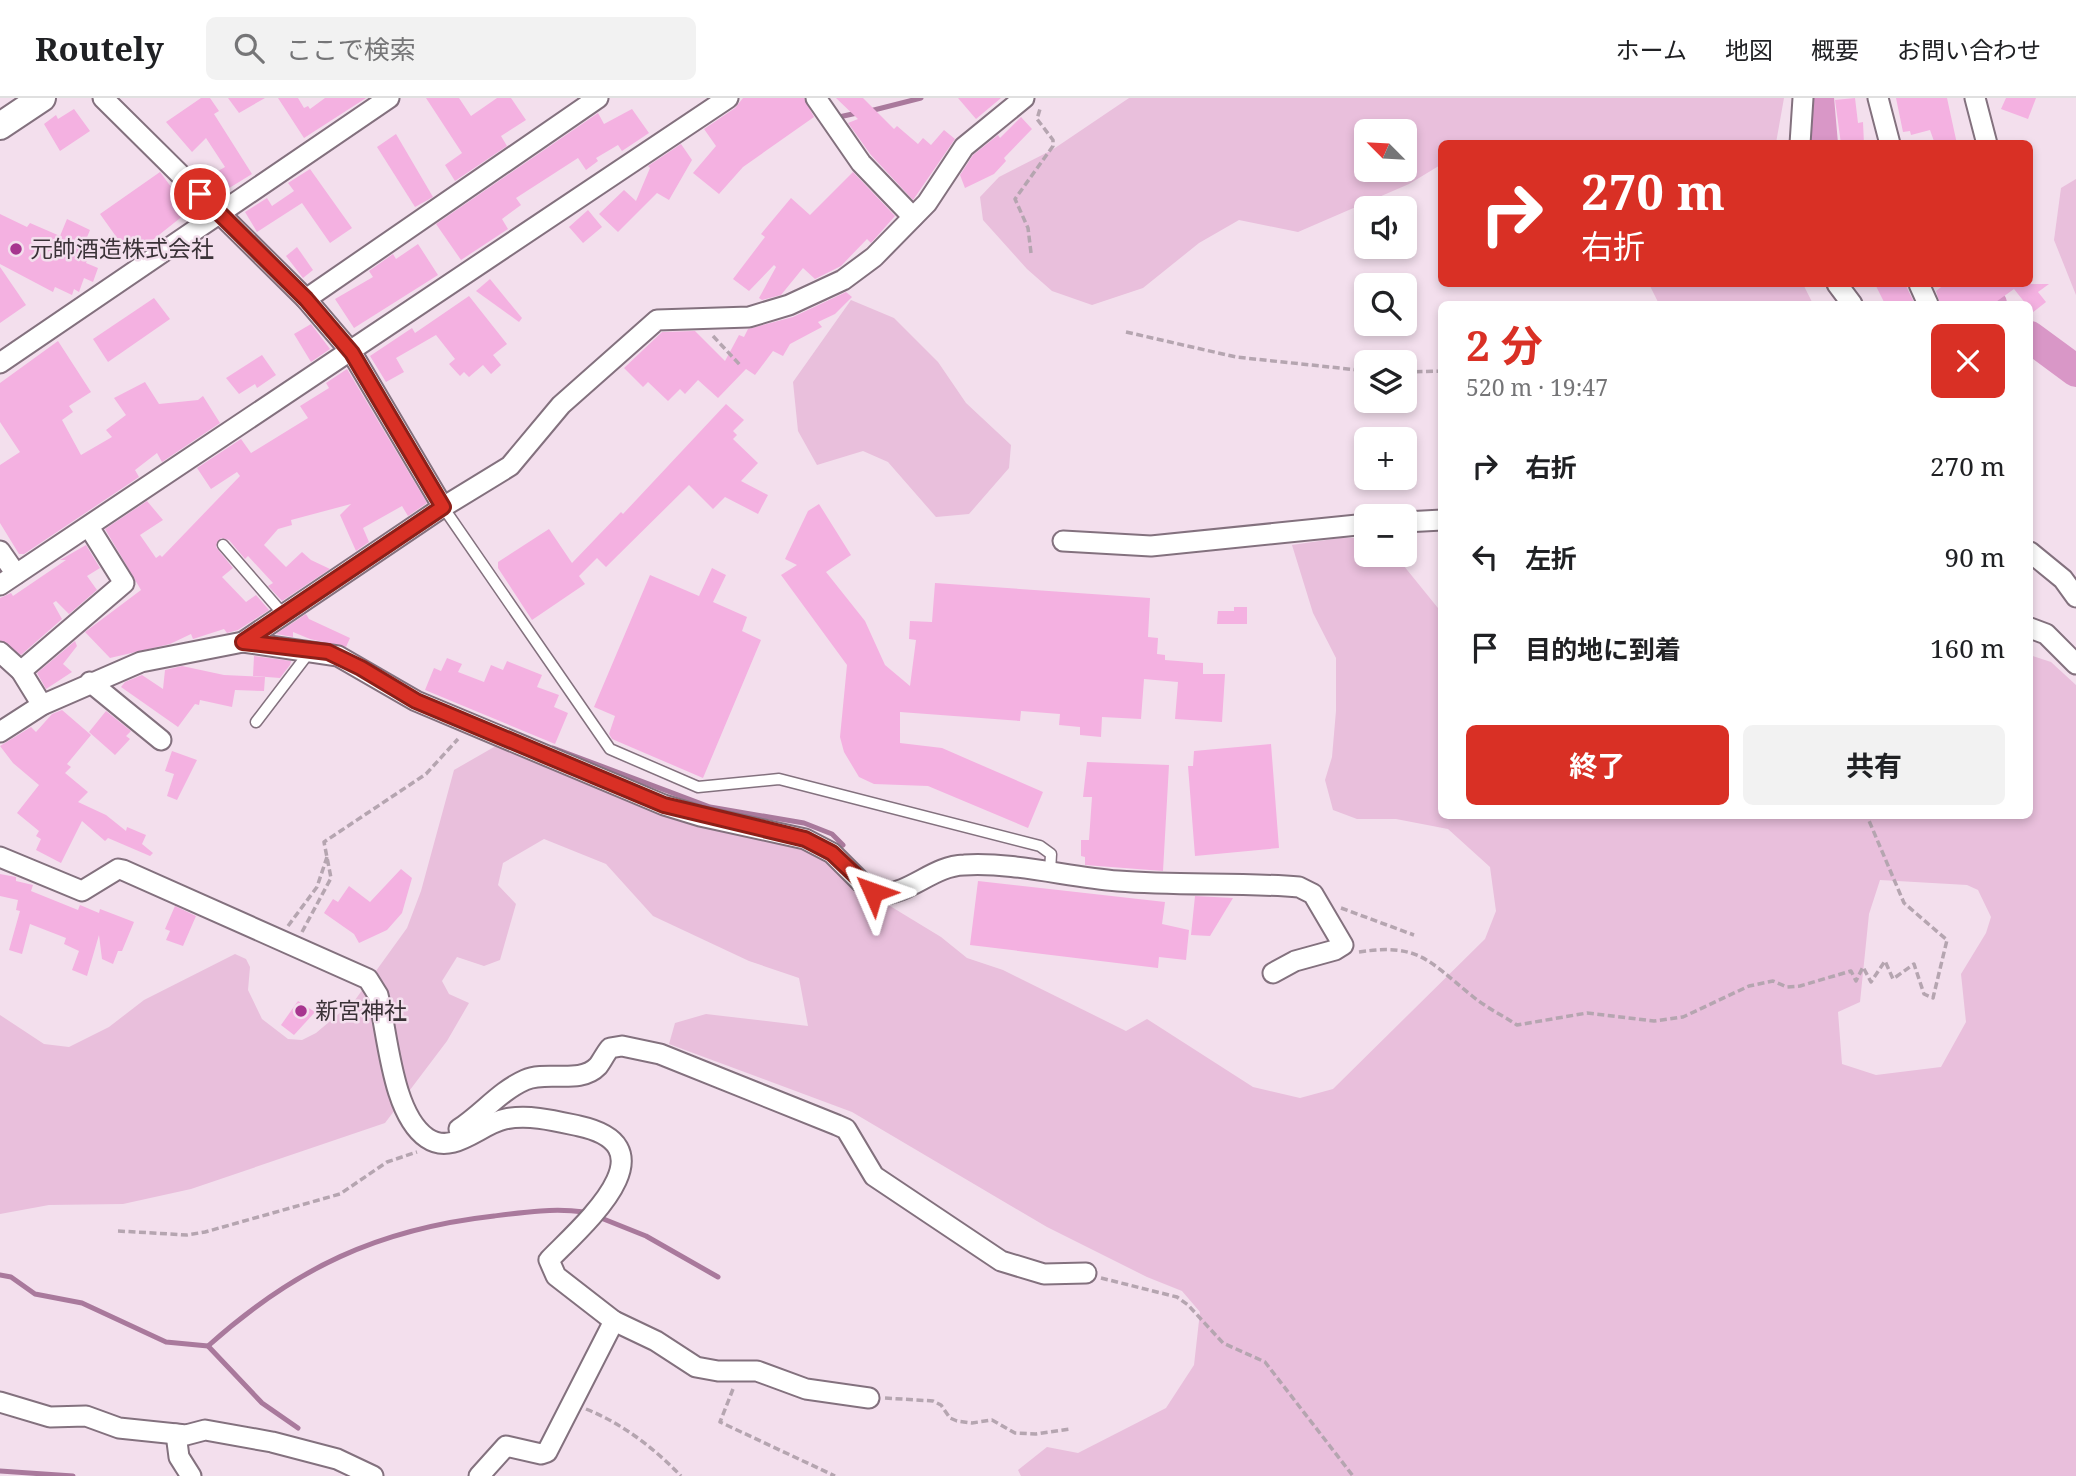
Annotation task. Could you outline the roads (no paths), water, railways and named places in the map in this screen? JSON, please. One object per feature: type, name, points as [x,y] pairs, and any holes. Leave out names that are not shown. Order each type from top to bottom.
[{"type":"main road","points":[[0,126],[42,98]]},
{"type":"street","points":[[103,98],[306,299],[352,353],[443,507]]},
{"type":"street","points":[[0,363],[389,98]]},
{"type":"street","points":[[306,299],[598,98]]},
{"type":"street","points":[[0,551],[8,579],[352,353],[728,98]]},
{"type":"street","points":[[817,98],[861,163],[913,218]]},
{"type":"street","points":[[243,642],[443,507],[510,466],[561,405],[657,320],[749,317],[819,293],[874,257],[927,203],[964,146],[1024,98]]},
{"type":"street","points":[[1800,140],[1803,98]]},
{"type":"street","points":[[1878,98],[1889,140]]},
{"type":"street","points":[[1975,98],[1986,140]]},
{"type":"street","points":[[1417,521],[1438,520]]},
{"type":"street","points":[[1063,541],[1151,546],[1354,525]]},
{"type":"street","points":[[21,671],[124,583],[89,527]]},
{"type":"street","points":[[2033,554],[2063,579],[2076,597]]},
{"type":"street","points":[[2033,629],[2046,634],[2076,664]]},
{"type":"street","points":[[0,732],[42,705],[141,662],[243,642],[312,650],[338,656],[416,701],[470,726],[664,805],[805,839],[832,853],[861,882],[880,895],[907,890],[939,871],[961,865],[998,865],[1154,884],[1299,887],[1313,894],[1340,938],[1342,948],[1312,955],[1273,973]]},
{"type":"street","points":[[0,652],[21,671],[42,705]]},
{"type":"street","points":[[90,682],[161,740]]},
{"type":"street","points":[[0,857],[82,891],[118,869],[123,870],[368,979],[378,995],[407,1117],[414,1128],[439,1144],[454,1142],[504,1119],[557,1121],[586,1128],[613,1140],[622,1156],[620,1176],[584,1224],[549,1261],[556,1276],[614,1321],[656,1341],[696,1367],[718,1371],[757,1371],[806,1389],[869,1398]]},
{"type":"street","points":[[439,1144],[480,1115],[511,1087],[526,1079],[541,1074],[583,1075],[597,1067],[610,1048],[633,1048],[660,1054],[846,1129],[874,1176],[1001,1261],[1044,1274],[1087,1273]]},
{"type":"street","points":[[479,1476],[488,1470],[506,1446],[541,1454],[547,1452],[614,1321]]},
{"type":"street","points":[[0,1402],[50,1417],[86,1416],[119,1428],[176,1434],[205,1430],[272,1442],[338,1458],[373,1476]]},
{"type":"street","points":[[176,1434],[179,1457],[191,1476]]},
{"type":"lane","points":[[443,507],[610,749],[698,787],[779,779],[1040,846],[1051,854],[1050,873]]},
{"type":"lane","points":[[223,545],[283,614]]},
{"type":"lane","points":[[256,722],[312,650]]},
{"type":"waterway","points":[[870,111],[921,98]]},
{"type":"waterway","points":[[1818,98],[1822,140]]},
{"type":"waterway","points":[[839,117],[857,113]]},
{"type":"waterway","points":[[1979,287],[1989,301]]},
{"type":"waterway","points":[[2033,339],[2076,371]]},
{"type":"waterway","points":[[553,748],[710,807],[804,823],[832,834],[843,845]]},
{"type":"waterway","points":[[208,1346],[273,1295],[306,1274],[375,1242],[452,1222],[551,1210],[584,1212]]},
{"type":"waterway","points":[[596,1216],[646,1236],[718,1277]]},
{"type":"waterway","points":[[0,1275],[11,1277],[35,1294],[82,1303],[166,1342],[208,1346],[262,1403],[298,1428]]},
{"type":"waterway","points":[[0,1471],[73,1476]]},
{"type":"place","name":"元帥酒造株式会社","points":[[16,249]]},
{"type":"place","name":"新宮神社","points":[[301,1011]]}]
